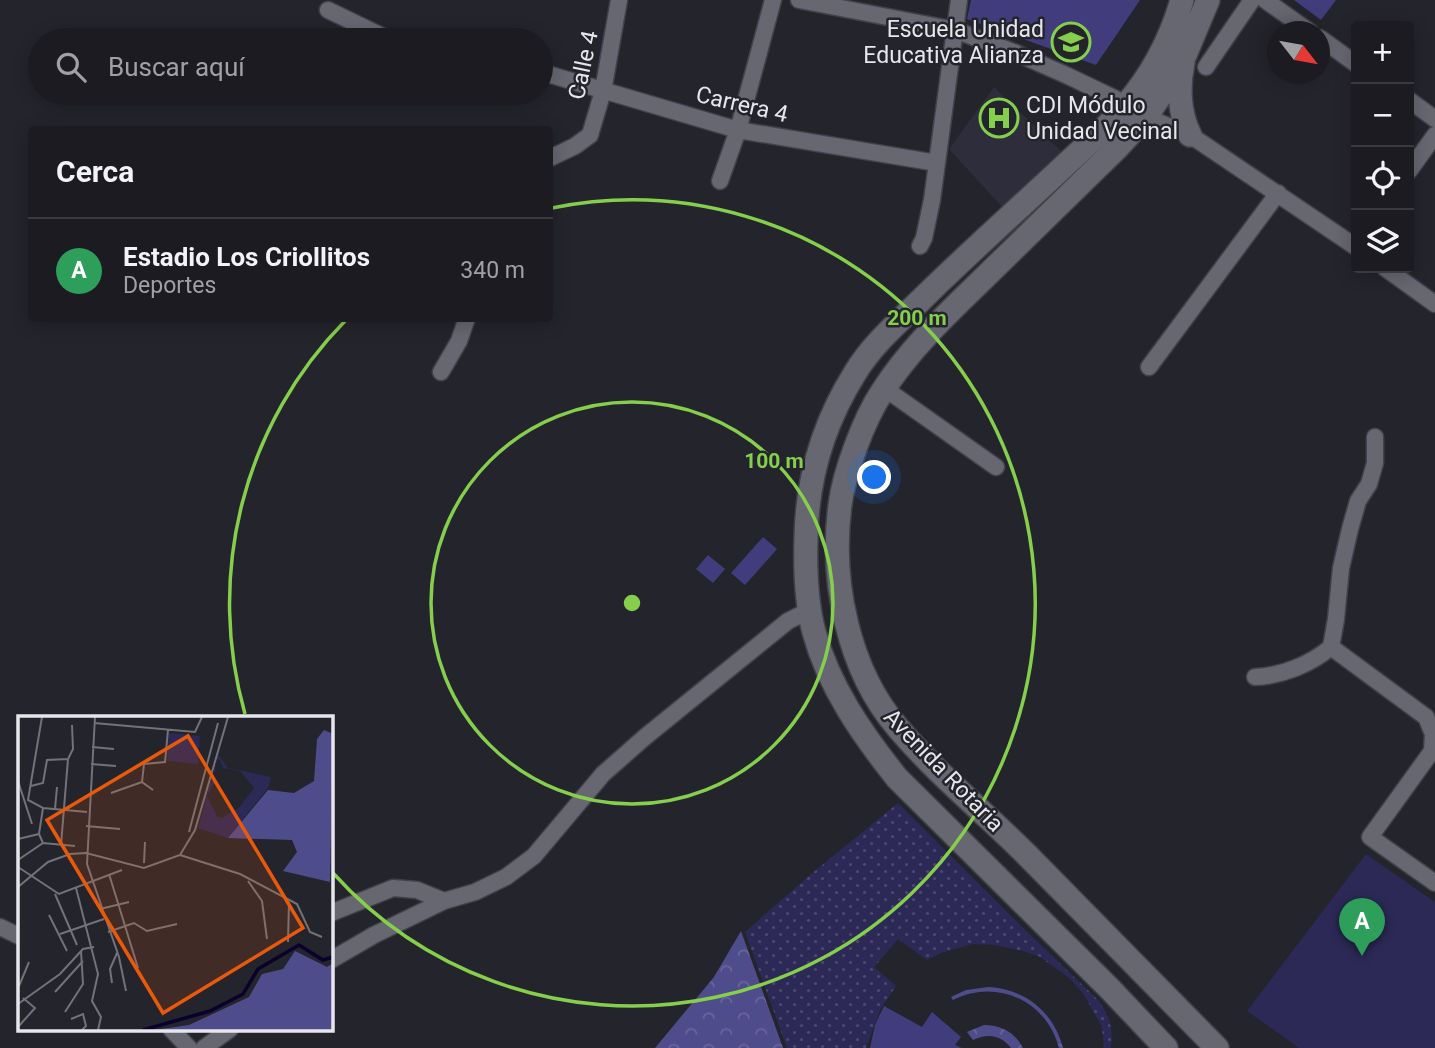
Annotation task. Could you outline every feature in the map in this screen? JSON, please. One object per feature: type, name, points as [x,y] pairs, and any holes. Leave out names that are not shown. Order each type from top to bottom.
[{"type":"main road","name":"Avenida Rotaria","points":[[1166,1048],[1110,988],[897,778],[858,726],[827,672],[814,632],[805,558],[806,526],[817,456],[832,417],[855,373],[879,341],[1126,105],[1158,58],[1182,0]]},
{"type":"main road","name":"Avenida Rotaria","points":[[1208,0],[1185,55],[1146,117],[938,323],[884,388],[852,457],[840,503],[837,535],[838,566],[848,632],[878,700],[897,727],[1217,1048]]},
{"type":"main road","points":[[1185,55],[1180,92],[1183,116],[1190,135]]},
{"type":"street","name":"Calle 4","points":[[553,157],[590,135],[603,91],[619,0]]},
{"type":"street","points":[[720,181],[738,130],[773,0]]},
{"type":"street","points":[[799,0],[955,30],[1016,53],[1066,75],[1146,117],[1190,135],[1351,242]]},
{"type":"street","points":[[922,242],[932,200],[959,0]]},
{"type":"street","points":[[1206,67],[1252,0]]},
{"type":"street","points":[[1265,0],[1295,21]]},
{"type":"street","points":[[328,10],[365,28]]},
{"type":"street","points":[[1330,45],[1351,60]]},
{"type":"street","name":"Carrera 4","points":[[553,76],[738,130],[937,163]]},
{"type":"street","points":[[1414,104],[1435,119]]},
{"type":"street","points":[[1414,164],[1435,135]]},
{"type":"street","points":[[1149,367],[1278,193]]},
{"type":"street","points":[[1392,273],[1435,304]]},
{"type":"street","points":[[441,372],[460,341],[466,322]]},
{"type":"street","points":[[884,388],[996,467]]},
{"type":"street","points":[[1255,677],[1287,671],[1320,656],[1331,647],[1341,568],[1350,528],[1375,463],[1375,437]]},
{"type":"street","points":[[332,959],[374,935],[444,901],[475,892],[506,877],[534,856],[603,774],[645,737],[788,621],[810,610]]},
{"type":"street","points":[[1331,647],[1426,717],[1433,734],[1432,751],[1370,837],[1435,883]]},
{"type":"street","points":[[332,913],[393,888],[417,890],[444,901]]},
{"type":"street","points":[[0,927],[18,936]]},
{"type":"street","points":[[171,1030],[189,1048]]},
{"type":"street","points":[[204,1048],[229,1030]]},
{"type":"shaded area","name":"CDI Módulo Unidad Vecinal","points":[[994,87],[1062,152],[1004,209],[949,149]]},
{"type":"shaded area","points":[[898,803],[1098,1000],[1110,1023],[1111,1048],[1104,1048],[1102,1027],[1083,993],[1068,977],[1040,957],[995,945],[972,944],[927,960],[898,939],[874,967],[896,986],[880,1010],[866,1048],[787,1048],[745,932]]},
{"type":"shaded area","points":[[1366,854],[1435,902],[1435,1048],[1299,1048],[1247,1011]]},
{"type":"green space","points":[[741,931],[783,1048],[655,1048],[714,977]]},
{"type":"green space","points":[[989,987],[1015,992],[1036,1005],[1053,1024],[1063,1048],[1059,1048],[1044,1018],[1032,1006],[1018,998],[1003,993],[986,992],[953,1000],[951,997],[966,990]]},
{"type":"green space","points":[[984,1025],[997,1026],[1007,1031],[1023,1048],[1011,1048],[994,1036],[973,1040],[967,1032]]},
{"type":"building","name":"Escuela Unidad Educativa Alianza","points":[[971,0],[1140,0],[1096,65],[967,19]]},
{"type":"building","points":[[1294,0],[1336,0],[1321,20]]},
{"type":"building","points":[[763,537],[777,549],[745,585],[731,573]]},
{"type":"building","points":[[708,555],[725,569],[713,583],[696,569]]},
{"type":"building","points":[[884,1006],[922,1027],[932,1012],[961,1037],[955,1045],[962,1048],[870,1048],[875,1025]]},
{"type":"place","name":"Escuela Unidad Educativa Alianza","points":[[1071,42]]},
{"type":"place","name":"CDI Módulo Unidad Vecinal","points":[[999,118]]},
{"type":"place","name":"Estadio Los Criollitos","points":[[1362,956]]}]
